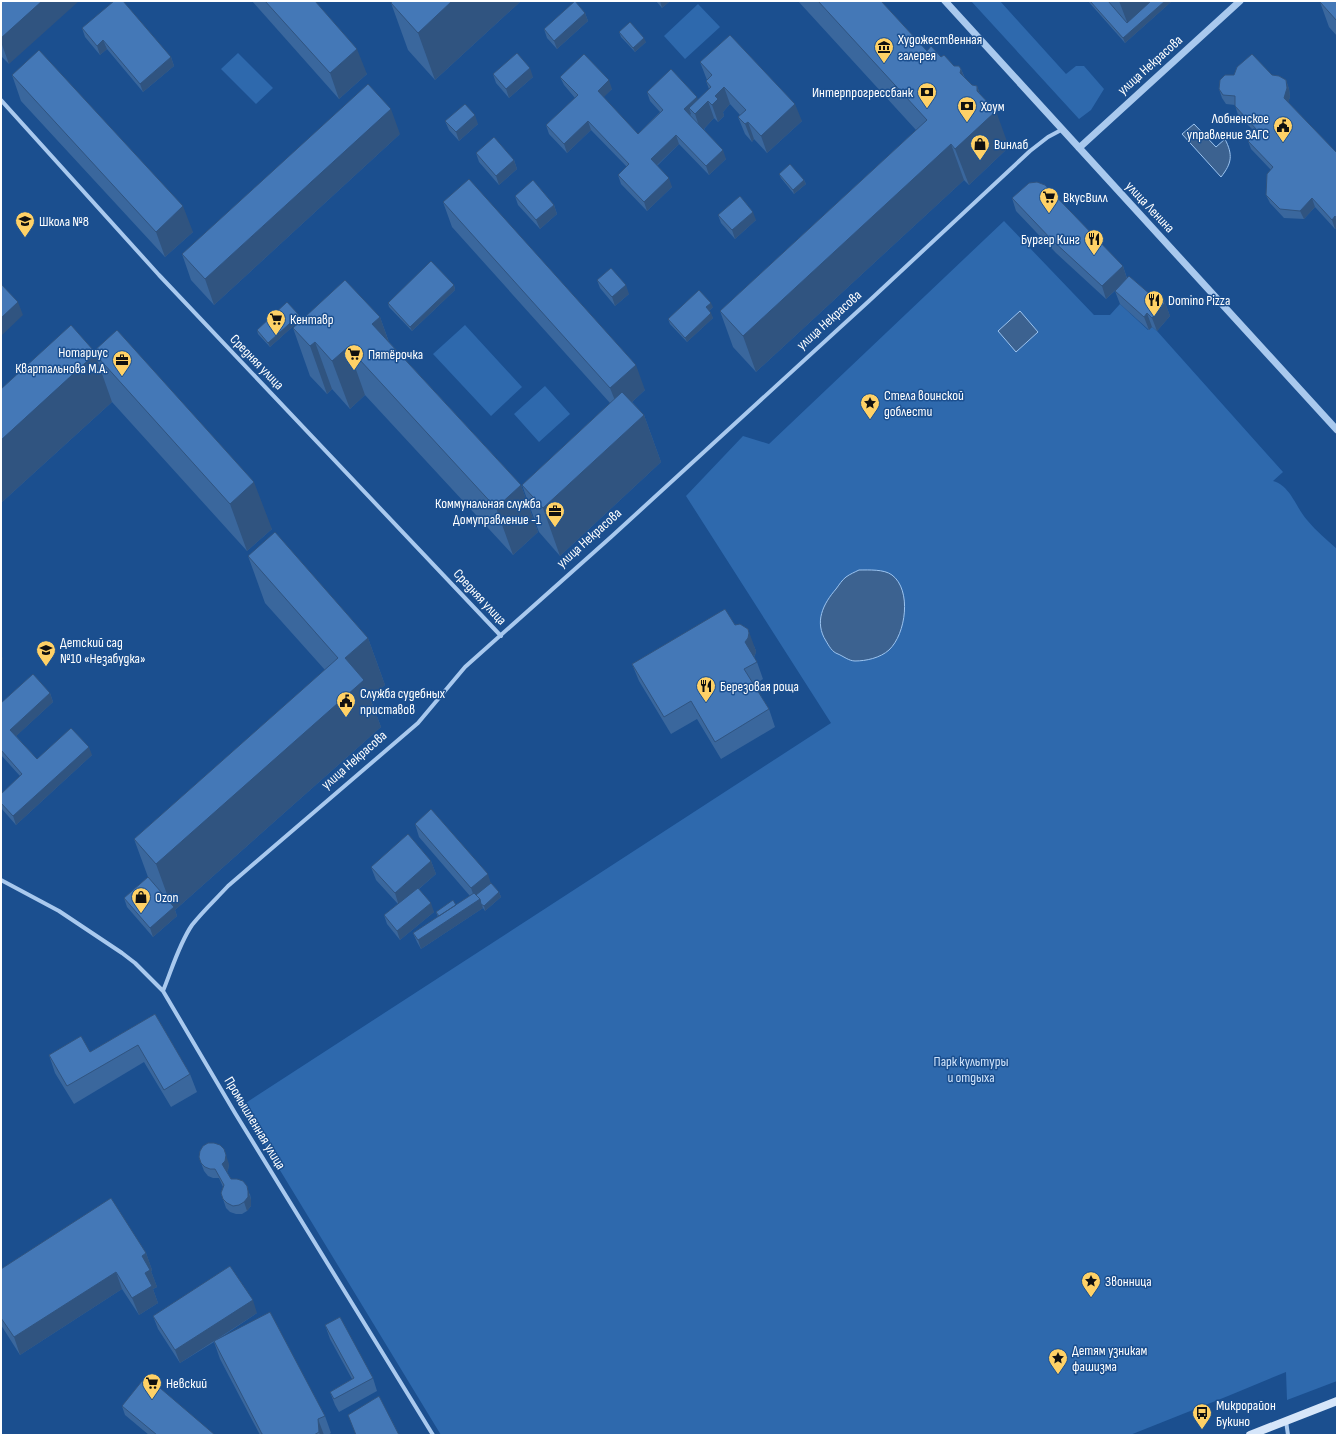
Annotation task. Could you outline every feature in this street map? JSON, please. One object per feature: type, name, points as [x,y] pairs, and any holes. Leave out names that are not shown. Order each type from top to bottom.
[{"type":"main road","points":[[1250,1435],[1337,1401]]},
{"type":"street","name":"улица Ленина","points":[[945,1],[1337,430]]},
{"type":"street","name":"улица Некрасова","points":[[1079,148],[1240,1]]},
{"type":"street","name":"Средняя улица","points":[[1,100],[159,275],[501,636]]},
{"type":"street","name":"улица Некрасова","points":[[163,991],[183,943],[192,926],[206,908],[246,871],[418,723],[455,678],[864,306],[1030,151],[1048,137],[1063,129]]},
{"type":"street","name":"Промышленная улица","points":[[1,880],[59,911],[128,958],[163,991],[235,1113],[433,1435]]},
{"type":"street","points":[[1286,1421],[1288,1435]]},
{"type":"green space","points":[[971,1],[1000,1],[1066,74],[1076,66],[1084,66],[1104,89],[1091,110],[1079,119]]},
{"type":"green space","points":[[698,4],[720,27],[685,59],[664,36]]},
{"type":"green space","points":[[238,53],[273,88],[256,104],[221,69]]},
{"type":"green space","name":"Парк культуры и отдыха","points":[[1004,221],[1094,315],[1110,315],[1120,304],[1148,330],[1152,327],[1157,331],[1283,472],[1273,481],[1289,492],[1307,520],[1337,549],[1337,1381],[1287,1400],[1286,1372],[1130,1435],[441,1435],[241,1106],[831,723],[686,496],[743,436],[769,444]]},
{"type":"green space","points":[[465,325],[522,387],[491,416],[433,354]]},
{"type":"green space","points":[[545,386],[570,414],[539,442],[514,414]]},
{"type":"shaded area","points":[[1194,124],[1216,147],[1225,139],[1230,154],[1230,159],[1221,177],[1182,134]]},
{"type":"shaded area","points":[[1020,311],[1038,332],[1016,352],[998,331]]},
{"type":"shaded area","points":[[859,570],[881,571],[892,575],[898,582],[902,591],[904,612],[903,623],[899,634],[895,643],[889,650],[873,658],[853,661],[831,649],[822,634],[820,620],[827,601],[841,583],[845,578]]},
{"type":"building","points":[[1,1],[42,1],[1,38]]},
{"type":"building","points":[[114,1],[123,1],[171,57],[140,84],[103,40],[97,46],[82,28]]},
{"type":"building","points":[[265,1],[315,1],[357,49],[330,73]]},
{"type":"building","points":[[392,1],[452,1],[418,33],[391,3]]},
{"type":"building","points":[[575,1],[585,13],[554,41],[544,29]]},
{"type":"building","points":[[818,1],[881,1],[927,51],[931,46],[941,57],[944,55],[954,66],[959,66],[961,69],[960,73],[972,85],[977,86],[977,91],[996,111],[955,149],[951,144],[743,336],[720,311],[927,120]]},
{"type":"building","points":[[1090,1],[1108,1],[1127,23],[1151,1],[1165,1],[1123,38]]},
{"type":"building","points":[[1337,1],[1337,21],[1320,2]]},
{"type":"building","points":[[630,22],[644,38],[633,48],[619,32]]},
{"type":"building","points":[[730,35],[795,104],[761,136],[748,122],[745,124],[738,117],[746,110],[724,87],[715,96],[718,99],[712,105],[708,101],[695,114],[689,108],[711,87],[706,81],[712,75],[700,62]]},
{"type":"building","points":[[39,50],[183,206],[156,232],[12,75]]},
{"type":"building","points":[[517,53],[530,68],[506,89],[493,74]]},
{"type":"building","points":[[584,54],[609,80],[598,91],[638,134],[663,110],[647,92],[671,69],[697,97],[684,109],[723,150],[706,166],[676,135],[651,159],[669,178],[644,202],[618,175],[629,164],[588,121],[564,144],[546,125],[578,95],[560,77]]},
{"type":"building","points":[[1252,54],[1272,75],[1279,76],[1286,80],[1287,88],[1284,98],[1337,153],[1337,219],[1335,216],[1332,220],[1312,198],[1300,211],[1280,209],[1266,195],[1267,174],[1273,167],[1248,141],[1257,130],[1235,106],[1235,96],[1223,95],[1219,89],[1220,80],[1225,75],[1234,75],[1237,67]]},
{"type":"building","points":[[368,84],[391,109],[205,279],[182,254]]},
{"type":"building","points":[[465,104],[475,115],[456,132],[445,121]]},
{"type":"building","points":[[494,137],[514,160],[496,176],[476,153]]},
{"type":"building","points":[[790,164],[804,180],[793,190],[779,174]]},
{"type":"building","points":[[469,179],[636,365],[610,388],[443,202]]},
{"type":"building","points":[[533,180],[554,205],[536,220],[515,196]]},
{"type":"building","points":[[1037,182],[1045,185],[1123,266],[1102,286],[1052,240],[1012,198],[1029,183]]},
{"type":"building","points":[[740,196],[753,212],[732,230],[718,215]]},
{"type":"building","points":[[431,261],[454,285],[410,327],[388,303]]},
{"type":"building","points":[[611,268],[626,285],[612,297],[597,280]]},
{"type":"building","points":[[1129,276],[1151,295],[1156,290],[1163,297],[1161,299],[1165,303],[1152,318],[1147,313],[1144,317],[1115,291]]},
{"type":"building","points":[[345,280],[380,317],[372,324],[521,485],[496,508],[348,347],[332,361],[315,342],[310,346],[293,328]]},
{"type":"building","points":[[1,284],[18,302],[1,318]]},
{"type":"building","points":[[699,290],[711,303],[706,307],[711,313],[685,338],[668,319]]},
{"type":"building","points":[[287,302],[299,315],[268,343],[257,330]]},
{"type":"building","points":[[71,325],[94,351],[117,330],[254,482],[230,504],[95,354],[1,440],[1,389]]},
{"type":"building","points":[[622,392],[644,415],[543,508],[522,485]]},
{"type":"building","points":[[275,532],[368,638],[345,658],[364,680],[156,864],[134,839],[338,658],[248,556]]},
{"type":"building","name":"Березовая роща","points":[[725,609],[735,625],[740,624],[748,629],[748,638],[745,642],[757,662],[744,669],[769,709],[715,742],[691,701],[664,717],[632,664]]},
{"type":"building","points":[[33,674],[50,693],[10,730],[37,759],[71,728],[89,747],[13,816],[1,803],[1,794],[22,774],[1,750],[1,703]]},
{"type":"building","points":[[431,809],[488,874],[471,888],[415,824]]},
{"type":"building","points":[[408,834],[431,861],[395,893],[371,867]]},
{"type":"building","points":[[148,877],[174,907],[150,928],[124,898]]},
{"type":"building","points":[[491,883],[499,892],[484,906],[481,904],[480,899],[476,895]]},
{"type":"building","points":[[418,888],[431,903],[397,931],[384,915]]},
{"type":"building","points":[[474,893],[480,899],[418,940],[413,933]]},
{"type":"building","points":[[453,900],[456,905],[439,916],[436,912]]},
{"type":"building","points":[[155,1014],[190,1074],[164,1090],[138,1045],[67,1086],[49,1055],[81,1036],[90,1052]]},
{"type":"building","points":[[208,1143],[220,1145],[224,1149],[226,1155],[225,1161],[222,1164],[231,1179],[243,1181],[247,1186],[248,1197],[239,1205],[233,1206],[223,1199],[221,1193],[224,1185],[215,1169],[205,1167],[201,1163],[199,1157],[200,1151],[203,1146]]},
{"type":"building","points":[[111,1198],[146,1253],[142,1256],[150,1270],[145,1273],[152,1286],[132,1298],[116,1272],[14,1337],[1,1318],[1,1269]]},
{"type":"building","points":[[230,1266],[253,1300],[175,1350],[153,1316]]},
{"type":"building","points":[[270,1312],[325,1416],[318,1419],[319,1432],[314,1435],[262,1434],[214,1341]]},
{"type":"building","points":[[340,1317],[373,1378],[334,1399],[330,1392],[354,1378],[325,1325]]},
{"type":"building","name":"Невский","points":[[146,1376],[215,1435],[157,1435],[122,1406]]},
{"type":"building","points":[[379,1396],[399,1435],[356,1435],[348,1415]]},
{"type":"place","name":"Художественная галерея","points":[[884,64]]},
{"type":"place","name":"Интерпрогрессбанк","points":[[927,109]]},
{"type":"place","name":"Хоум","points":[[967,123]]},
{"type":"place","name":"Лобненское управление ЗАГС","points":[[1283,143]]},
{"type":"place","name":"Винлаб","points":[[980,161]]},
{"type":"place","name":"ВкусВилл","points":[[1049,214]]},
{"type":"place","name":"Школа №8","points":[[25,238]]},
{"type":"place","name":"Бургер Кинг","points":[[1094,256]]},
{"type":"place","name":"Domino Pizza","points":[[1154,317]]},
{"type":"place","name":"Кентавр","points":[[276,336]]},
{"type":"place","name":"Пятёрочка","points":[[354,371]]},
{"type":"place","name":"Нотариус Квартальнова М.А.","points":[[122,377]]},
{"type":"place","name":"Стела воинской доблести","points":[[870,420]]},
{"type":"place","name":"Коммунальная служба Домуправление -1","points":[[555,528]]},
{"type":"place","name":"Детский сад №10 «Незабудка»","points":[[46,667]]},
{"type":"place","name":"Березовая роща","points":[[706,703]]},
{"type":"place","name":"Служба судебных приставов","points":[[346,718]]},
{"type":"place","name":"Ozon","points":[[141,914]]},
{"type":"place","name":"Звонница","points":[[1091,1298]]},
{"type":"place","name":"Детям узникам фашизма","points":[[1058,1375]]},
{"type":"place","name":"Невский","points":[[152,1400]]},
{"type":"place","name":"Микрорайон Букино","points":[[1202,1430]]}]
